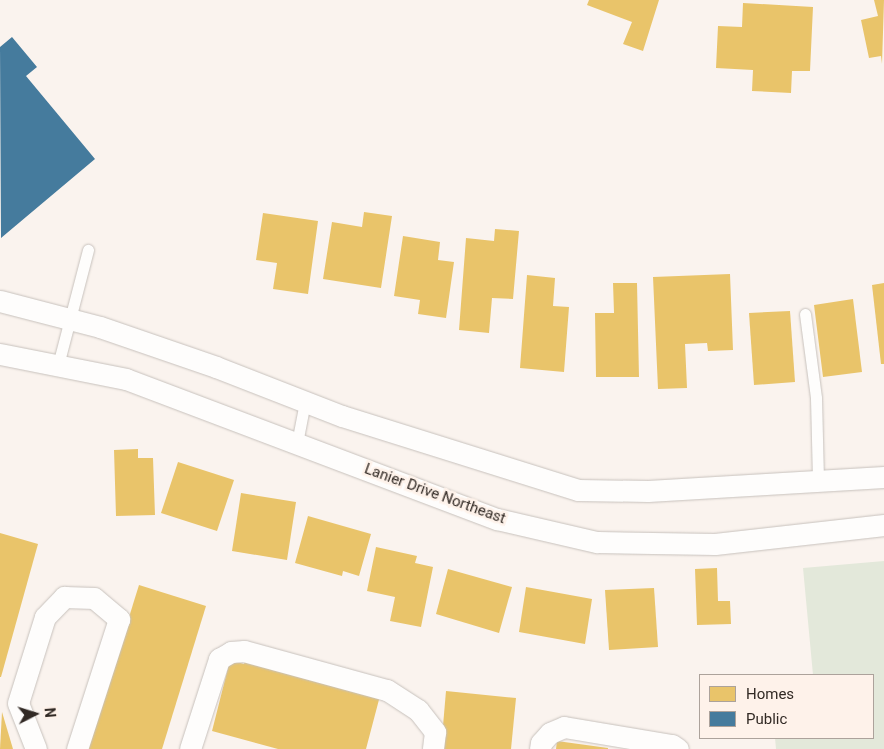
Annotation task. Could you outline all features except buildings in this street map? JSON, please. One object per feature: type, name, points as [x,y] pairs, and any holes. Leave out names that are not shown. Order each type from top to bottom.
[{"type":"street","points":[[0,301],[71,318],[216,367],[305,402],[578,490],[648,491],[884,477]]},
{"type":"street","name":"Lanier Drive Northeast","points":[[0,354],[126,379],[498,519],[597,542],[715,544],[884,525]]},
{"type":"street","points":[[36,749],[18,703],[45,617],[64,597],[94,598],[119,619],[77,749]]},
{"type":"street","points":[[196,748],[219,659],[232,652],[244,651],[387,690],[418,710],[435,732],[433,749]]},
{"type":"street","points":[[540,749],[541,743],[550,733],[564,727],[672,745],[678,749]]},
{"type":"lane","points":[[58,365],[88,250]]},
{"type":"lane","points":[[805,314],[816,398],[818,480]]},
{"type":"lane","points":[[297,443],[305,402]]},
{"type":"shaded area","points":[[884,561],[884,749],[776,749],[775,739],[874,739],[874,674],[813,674],[803,568]]}]
